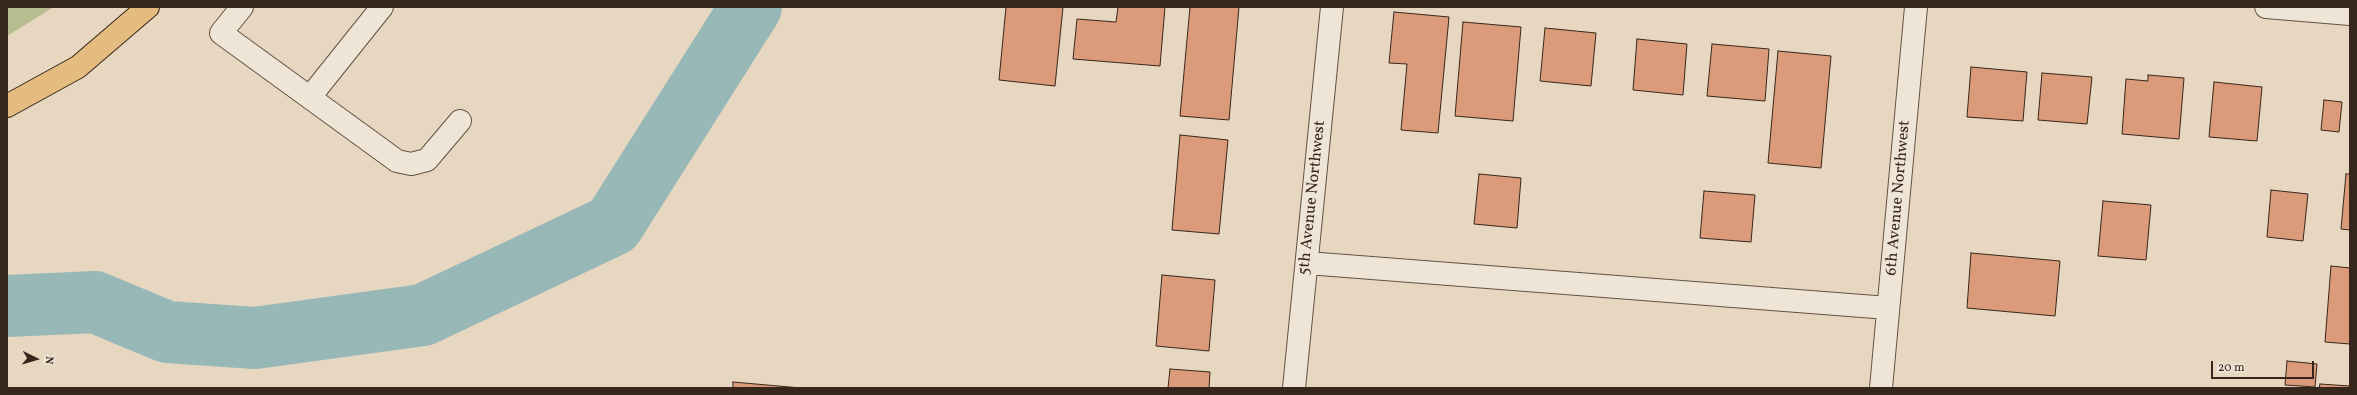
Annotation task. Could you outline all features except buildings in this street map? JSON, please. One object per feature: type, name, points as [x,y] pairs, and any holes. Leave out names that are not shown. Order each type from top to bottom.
[{"type":"main road","points":[[7,106],[78,67],[148,7]]},
{"type":"street","points":[[242,7],[221,34],[397,161],[411,164],[427,160],[460,121]]},
{"type":"street","points":[[310,97],[382,7]]},
{"type":"street","name":"5th Avenue Northwest","points":[[1294,388],[1332,7]]},
{"type":"street","name":"6th Avenue Northwest","points":[[1881,388],[1916,7]]},
{"type":"street","points":[[2266,7],[2350,14]]},
{"type":"street","points":[[1307,263],[1888,308]]},
{"type":"green space","points":[[7,7],[54,7],[7,36]]},
{"type":"waterway","points":[[7,306],[95,302],[167,332],[255,338],[423,315],[613,225],[751,7]]}]
